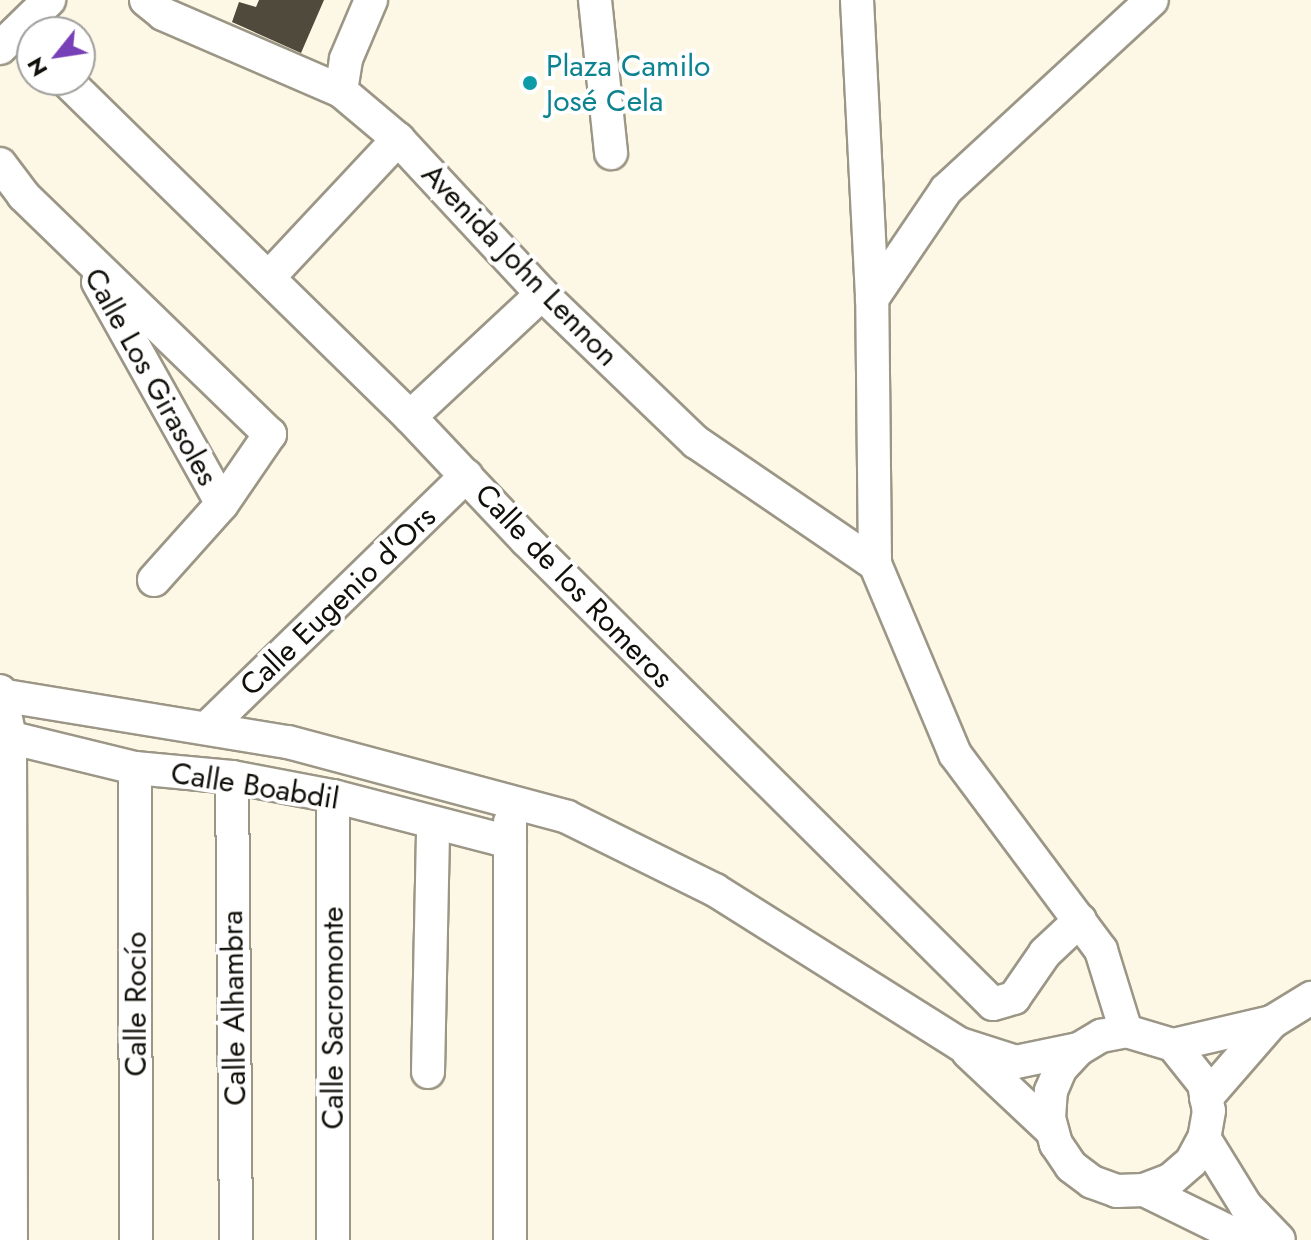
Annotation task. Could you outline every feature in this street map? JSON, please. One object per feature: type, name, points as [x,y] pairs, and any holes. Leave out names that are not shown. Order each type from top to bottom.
[{"type":"street","points":[[36,16],[49,0]]},
{"type":"street","name":"Avenida John Lennon","points":[[146,0],[163,14],[341,91],[398,139],[542,294],[696,442],[875,564]]},
{"type":"street","points":[[341,91],[346,59],[371,0]]},
{"type":"street","points":[[595,0],[611,153]]},
{"type":"street","points":[[857,0],[872,299],[875,564],[963,767],[1101,950],[1126,1031]]},
{"type":"street","points":[[872,299],[946,190],[1152,0]]},
{"type":"street","name":"Calle de los Romeros","points":[[82,96],[410,417],[993,1004],[1014,998],[1045,953],[1080,920]]},
{"type":"street","points":[[269,277],[398,139]]},
{"type":"street","name":"Calle Los Girasoles","points":[[0,164],[23,195],[270,434],[222,504],[154,580]]},
{"type":"street","name":"Calle Los Girasoles","points":[[80,251],[222,504]]},
{"type":"street","points":[[410,417],[542,294]]},
{"type":"street","name":"Calle Eugenio d'Ors","points":[[209,726],[466,476]]},
{"type":"street","points":[[11,1234],[5,736],[1,694],[209,726],[511,799],[616,838],[715,890],[960,1044],[1052,1131],[1071,1166],[1092,1182],[1117,1191],[1144,1190],[1170,1180],[1191,1162],[1204,1138],[1206,1098],[1192,1062],[1173,1045],[1126,1031],[1101,1036],[1079,1049],[1061,1068],[1051,1091],[1052,1131]]},
{"type":"street","name":"Calle Boabdil","points":[[5,736],[135,768],[232,777],[333,796],[510,842]]},
{"type":"street","name":"Calle Rocío","points":[[135,768],[136,1240]]},
{"type":"street","name":"Calle Alhambra","points":[[232,777],[236,1240]]},
{"type":"street","name":"Calle Sacromonte","points":[[333,796],[333,1240]]},
{"type":"street","points":[[510,1240],[511,799]]},
{"type":"street","points":[[428,1072],[433,823]]},
{"type":"street","points":[[1206,1098],[1272,1022],[1311,998]]},
{"type":"street","points":[[1173,1045],[1272,1022]]},
{"type":"street","points":[[960,1044],[1026,1062],[1079,1049]]},
{"type":"street","points":[[1204,1138],[1246,1206],[1279,1240]]},
{"type":"street","points":[[1144,1190],[1246,1240]]},
{"type":"building","points":[[259,0],[324,0],[301,53],[232,22],[239,2],[256,7]]},
{"type":"place","name":"Plaza Camilo José Cela","points":[[530,83]]}]
